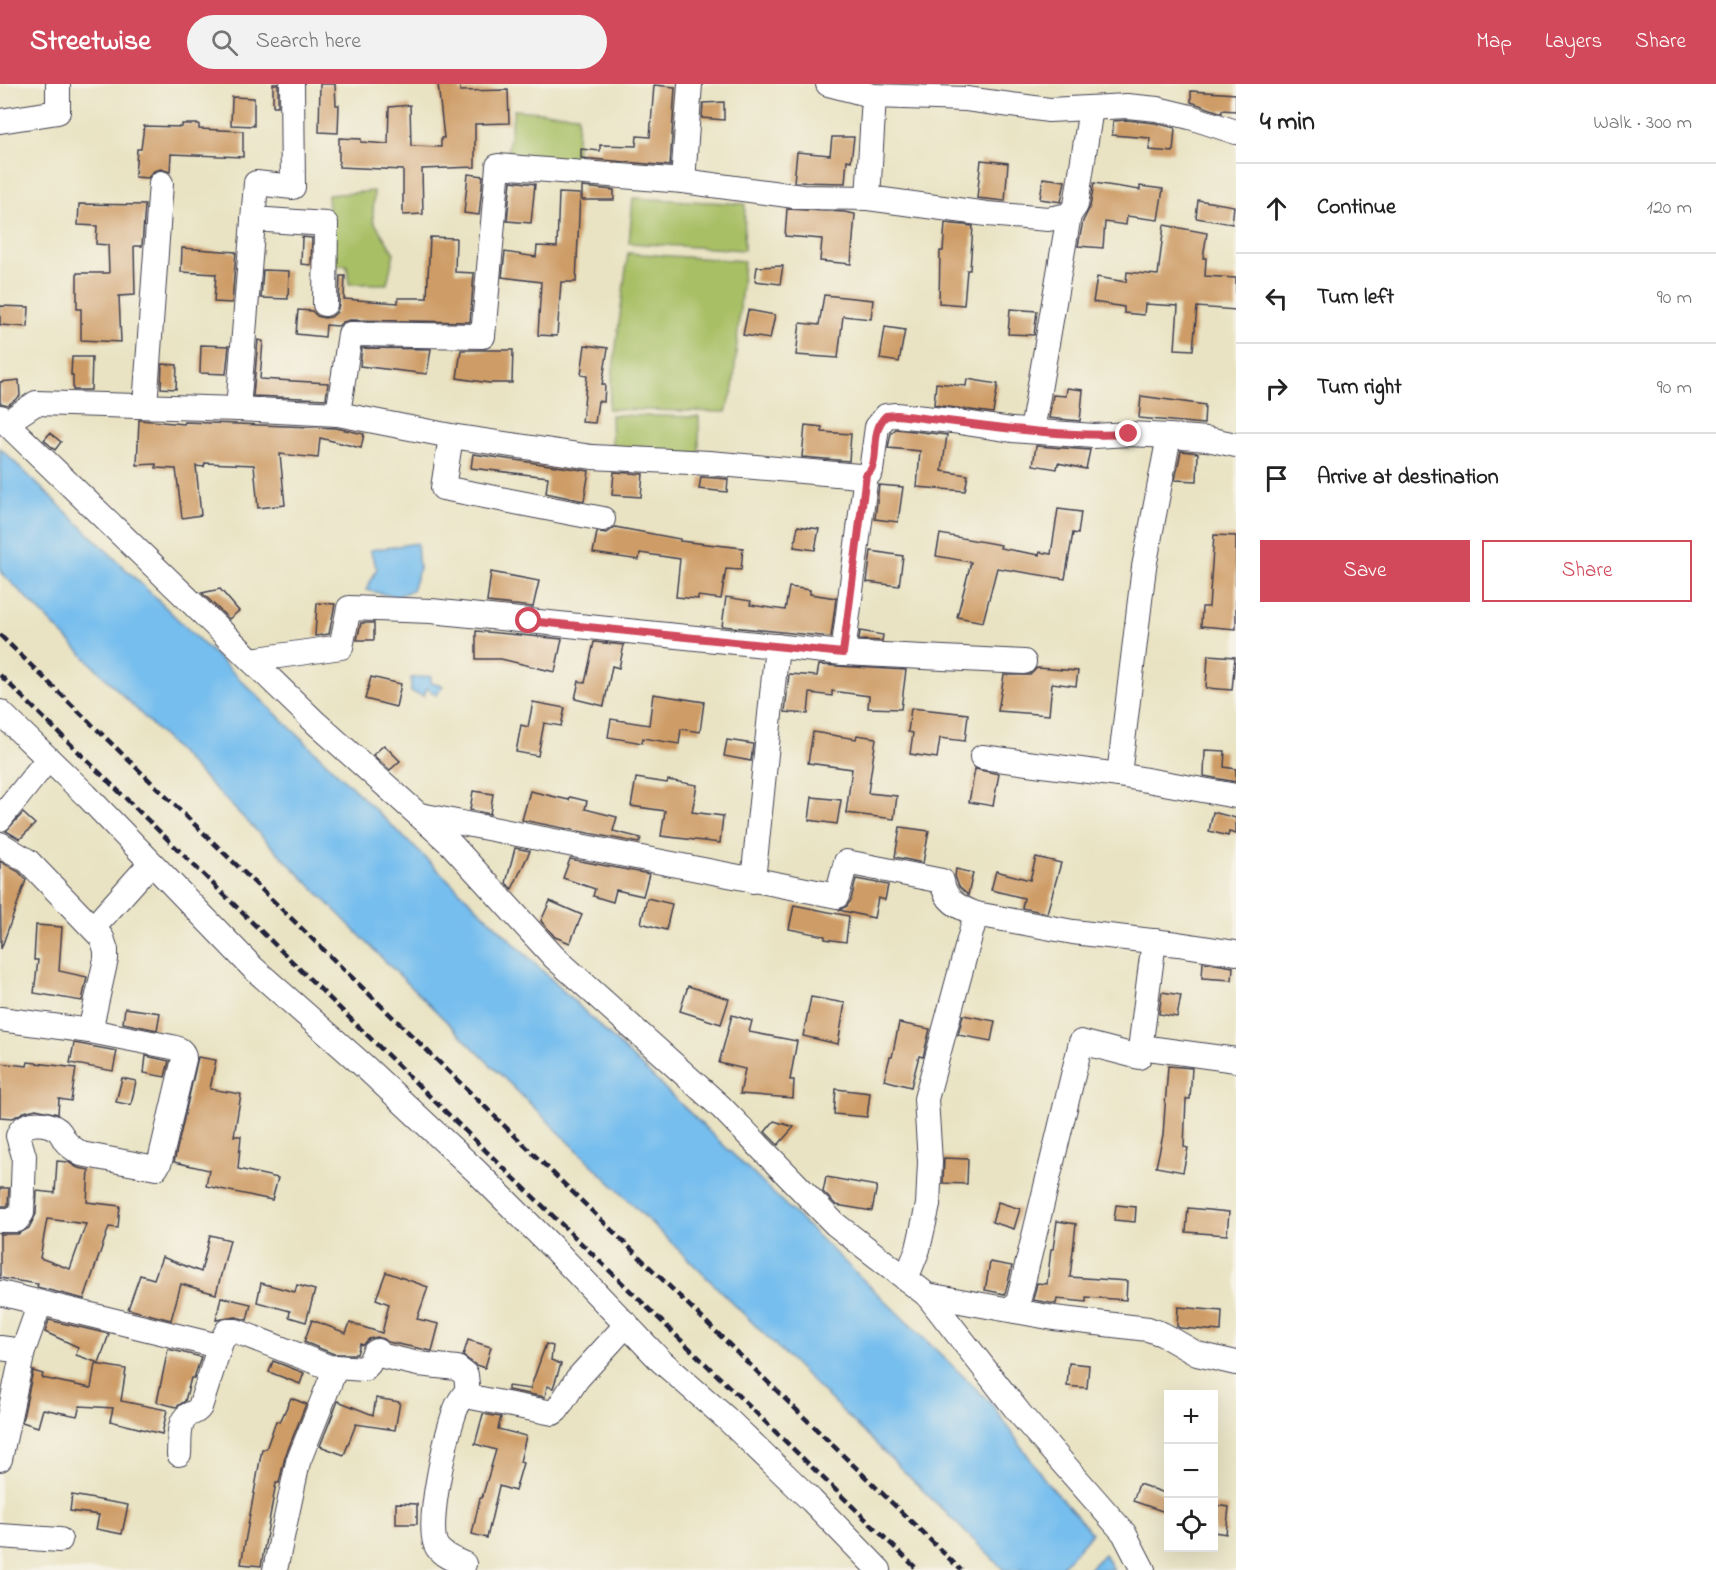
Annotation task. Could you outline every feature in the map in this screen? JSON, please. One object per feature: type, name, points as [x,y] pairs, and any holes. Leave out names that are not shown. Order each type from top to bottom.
[{"type":"street","points":[[0,121],[58,112],[58,84]]},
{"type":"street","points":[[238,409],[256,183],[293,187],[292,84]]},
{"type":"street","points":[[683,182],[690,84]]},
{"type":"street","points":[[828,84],[874,96],[966,99],[1048,110],[1127,106],[1157,109],[1236,132]]},
{"type":"street","points":[[868,198],[874,96]]},
{"type":"street","points":[[1032,431],[1069,215],[1076,205],[1091,108]]},
{"type":"street","points":[[338,414],[350,334],[483,336],[498,166],[683,182],[802,197],[868,198],[1007,216],[1048,219],[1069,215]]},
{"type":"street","points":[[145,406],[161,183]]},
{"type":"street","points":[[253,219],[326,224],[325,304]]},
{"type":"street","points":[[1143,1570],[1124,1533],[1020,1414],[927,1295],[835,1224],[722,1107],[554,957],[451,844],[316,723],[3,420],[36,403],[338,414],[451,436],[592,457],[866,475],[871,471],[878,427],[886,416],[896,415],[1032,431],[1094,436],[1129,434],[1169,436],[1206,439],[1236,445]]},
{"type":"street","points":[[451,436],[442,488],[603,519]]},
{"type":"street","points":[[1119,775],[1144,567],[1169,436]]},
{"type":"street","points":[[843,653],[866,475]]},
{"type":"street","points":[[251,660],[341,647],[349,609],[430,610],[843,653],[1024,662]]},
{"type":"street","points":[[753,881],[777,646]]},
{"type":"street","points":[[0,712],[86,795],[253,968],[364,1066],[476,1171],[661,1361],[726,1418],[879,1570]]},
{"type":"street","points":[[982,758],[1119,775],[1236,796]]},
{"type":"street","points":[[0,819],[48,759]]},
{"type":"street","points":[[420,815],[837,896],[846,862],[942,881],[943,893],[959,908],[976,914],[1073,932],[1236,953]]},
{"type":"street","points":[[0,844],[28,861],[102,938],[106,960],[90,1031]]},
{"type":"street","points":[[93,928],[151,863]]},
{"type":"street","points":[[906,1279],[918,1249],[928,1205],[930,1162],[926,1099],[976,914]]},
{"type":"street","points":[[1016,1311],[1081,1042],[1139,1057],[1154,941]]},
{"type":"street","points":[[0,1019],[90,1031],[172,1047],[180,1049],[184,1054],[159,1165],[156,1168],[81,1154],[72,1148],[56,1129],[27,1124],[20,1131],[18,1142],[10,1146],[24,1156],[22,1213],[17,1220],[0,1220]]},
{"type":"street","points":[[1141,1047],[1236,1060]]},
{"type":"street","points":[[0,1293],[209,1344],[217,1345],[221,1342]]},
{"type":"street","points":[[927,1295],[1054,1318],[1148,1329],[1162,1334],[1197,1354],[1236,1363]]},
{"type":"street","points":[[0,1459],[12,1350],[40,1303]]},
{"type":"street","points":[[467,1391],[471,1397],[553,1413],[577,1379],[627,1324]]},
{"type":"street","points":[[179,1454],[182,1421],[200,1407],[221,1342],[227,1331],[236,1331],[334,1369],[341,1366],[364,1369],[377,1352],[379,1355],[418,1364],[457,1368],[463,1371],[468,1380],[467,1391],[456,1409],[451,1425],[438,1483],[432,1537],[437,1547],[446,1556],[464,1564]]},
{"type":"street","points":[[275,1570],[298,1462],[334,1369]]},
{"type":"street","points":[[0,1536],[60,1540]]},
{"type":"green space","points":[[514,110],[578,115],[576,167],[506,161]]},
{"type":"green space","points":[[374,191],[373,220],[394,253],[387,284],[349,284],[347,265],[329,266],[328,195]]},
{"type":"green space","points":[[633,198],[745,204],[744,250],[629,243]]},
{"type":"green space","points":[[628,253],[744,261],[733,390],[726,412],[608,409]]},
{"type":"green space","points":[[611,415],[699,417],[699,455],[612,450]]},
{"type":"water","points":[[0,448],[991,1403],[1045,1480],[1092,1533],[1059,1570],[1004,1570],[385,961],[0,571]]},
{"type":"water","points":[[417,543],[419,570],[412,590],[396,597],[366,590],[377,569],[370,550]]},
{"type":"water","points":[[431,676],[431,683],[443,686],[436,695],[427,688],[424,696],[411,692],[411,678]]},
{"type":"water","points":[[1104,1554],[1114,1570],[1088,1570]]},
{"type":"building","points":[[273,84],[278,84],[278,106],[273,106]]},
{"type":"building","points":[[320,84],[335,84],[336,105],[339,105],[338,133],[319,132]]},
{"type":"building","points":[[438,84],[460,84],[460,91],[508,90],[509,123],[475,124],[475,167],[422,169],[423,214],[403,215],[403,170],[339,167],[339,138],[388,144],[389,107],[410,105],[411,146],[441,147],[441,138],[444,138]]},
{"type":"building","points":[[654,85],[675,87],[670,166],[581,158],[581,149],[600,151],[600,145],[636,146],[637,136],[650,137]]},
{"type":"building","points":[[1191,91],[1236,94],[1236,111],[1222,110],[1222,113],[1191,102]]},
{"type":"building","points":[[232,97],[254,98],[254,126],[231,125]]},
{"type":"building","points":[[724,102],[724,120],[702,118],[703,103]]},
{"type":"building","points":[[1127,120],[1175,128],[1173,152],[1149,150],[1150,138],[1112,135],[1113,121]]},
{"type":"building","points":[[182,124],[199,124],[199,129],[243,131],[243,157],[171,154],[170,172],[161,169],[154,171],[148,178],[135,177],[137,149],[141,149],[144,126],[182,127]]},
{"type":"building","points":[[832,137],[854,137],[851,161],[847,160],[845,183],[794,182],[797,152],[830,155]]},
{"type":"building","points":[[981,160],[1008,163],[1005,201],[977,198]]},
{"type":"building","points":[[468,174],[483,176],[479,215],[464,213]]},
{"type":"building","points":[[1043,178],[1065,181],[1061,202],[1040,199]]},
{"type":"building","points":[[511,181],[535,184],[531,223],[507,221]]},
{"type":"building","points":[[1094,183],[1140,190],[1140,186],[1163,189],[1158,220],[1127,216],[1126,225],[1105,222],[1103,248],[1078,246],[1083,221],[1090,207]]},
{"type":"building","points":[[582,187],[614,190],[614,200],[582,200]]},
{"type":"building","points":[[559,193],[580,194],[576,282],[561,282],[557,336],[538,335],[541,282],[502,277],[505,252],[536,257],[537,246],[557,247]]},
{"type":"building","points":[[1198,200],[1234,206],[1232,224],[1196,218]]},
{"type":"building","points":[[79,204],[145,205],[142,246],[134,246],[135,295],[119,296],[121,342],[81,340],[81,309],[77,309],[77,273],[109,273],[108,245],[96,244],[97,226],[78,225]]},
{"type":"building","points":[[787,209],[855,214],[851,264],[820,261],[822,239],[785,236]]},
{"type":"building","points":[[945,223],[973,226],[970,270],[967,270],[964,305],[939,303],[940,251],[943,251]]},
{"type":"building","points":[[1164,225],[1207,233],[1203,258],[1206,258],[1205,276],[1236,278],[1236,310],[1197,307],[1193,350],[1175,349],[1178,306],[1145,304],[1144,315],[1124,313],[1124,307],[1093,302],[1097,277],[1126,282],[1127,272],[1158,275]]},
{"type":"building","points":[[302,237],[312,238],[311,265],[301,264]]},
{"type":"building","points":[[430,237],[456,238],[455,272],[474,273],[470,322],[350,320],[338,326],[326,325],[325,337],[296,334],[298,310],[312,311],[324,318],[331,317],[337,312],[340,276],[345,276],[344,299],[398,303],[398,298],[427,298]]},
{"type":"building","points":[[182,248],[236,252],[232,303],[214,302],[216,274],[181,272]]},
{"type":"building","points":[[783,266],[780,284],[755,281],[757,267]]},
{"type":"building","points":[[263,270],[289,271],[288,299],[261,298]]},
{"type":"building","points":[[824,295],[873,300],[871,319],[843,316],[838,358],[796,355],[800,323],[819,325]]},
{"type":"building","points":[[0,306],[29,307],[28,327],[0,325]]},
{"type":"building","points":[[1010,309],[1037,311],[1034,335],[1008,334]]},
{"type":"building","points":[[748,310],[775,315],[770,339],[743,335]]},
{"type":"building","points":[[885,327],[905,330],[899,362],[880,359]]},
{"type":"building","points":[[258,340],[263,341],[260,379],[328,383],[326,399],[253,396]]},
{"type":"building","points":[[201,345],[229,346],[226,374],[200,373]]},
{"type":"building","points":[[585,345],[608,348],[602,385],[605,385],[604,402],[598,401],[595,423],[582,422],[587,376],[581,375]]},
{"type":"building","points":[[362,348],[431,349],[427,374],[360,366]]},
{"type":"building","points":[[461,350],[513,350],[512,383],[489,383],[457,378]]},
{"type":"building","points":[[72,357],[92,357],[91,390],[73,390]]},
{"type":"building","points":[[162,364],[177,365],[176,389],[161,388]]},
{"type":"building","points":[[967,379],[998,384],[993,413],[934,405],[936,383],[966,386]]},
{"type":"building","points":[[19,380],[20,396],[8,405],[0,403],[0,382]]},
{"type":"building","points":[[1067,388],[1083,390],[1080,421],[1049,418],[1053,395],[1066,396]]},
{"type":"building","points":[[1141,396],[1205,405],[1204,424],[1139,418]]},
{"type":"building","points":[[139,420],[184,424],[185,422],[336,428],[364,434],[361,448],[320,438],[318,458],[280,454],[285,505],[258,508],[254,465],[205,463],[204,467],[196,466],[201,515],[182,518],[176,469],[156,468],[156,464],[137,465]]},
{"type":"building","points":[[805,425],[822,427],[822,432],[851,434],[849,461],[802,457]]},
{"type":"building","points":[[896,429],[947,435],[942,471],[968,475],[965,491],[917,487],[920,451],[888,448],[891,433]]},
{"type":"building","points":[[50,433],[61,442],[55,450],[44,440]]},
{"type":"building","points":[[1036,446],[1090,450],[1086,469],[1058,463],[1057,469],[1033,465]]},
{"type":"building","points":[[1181,451],[1198,453],[1197,481],[1175,480]]},
{"type":"building","points":[[473,454],[589,471],[584,501],[546,493],[548,477],[471,468]]},
{"type":"building","points":[[614,472],[643,474],[641,497],[612,495]]},
{"type":"building","points":[[701,477],[728,479],[727,492],[699,489]]},
{"type":"building","points":[[879,485],[903,487],[898,522],[875,519]]},
{"type":"building","points":[[1058,509],[1081,512],[1078,534],[1073,533],[1065,579],[997,568],[983,622],[957,617],[971,562],[936,556],[940,534],[1001,545],[1000,548],[1039,555],[1040,552],[1051,554]]},
{"type":"building","points":[[798,526],[819,529],[815,550],[794,547]]},
{"type":"building","points":[[615,527],[680,539],[680,541],[743,548],[741,570],[726,569],[721,599],[698,596],[698,599],[676,597],[680,559],[640,553],[639,560],[593,553],[597,532],[607,533]]},
{"type":"building","points":[[1214,535],[1236,536],[1236,629],[1201,626],[1202,607],[1209,607]]},
{"type":"building","points":[[871,551],[903,556],[899,586],[867,582]]},
{"type":"building","points":[[491,572],[539,581],[533,607],[487,602]]},
{"type":"building","points":[[789,587],[810,590],[810,594],[836,598],[831,637],[722,626],[726,597],[751,601],[750,605],[785,610]]},
{"type":"building","points":[[220,589],[239,611],[229,619],[202,593]]},
{"type":"building","points":[[317,603],[335,604],[329,634],[315,636]]},
{"type":"building","points":[[361,623],[374,623],[374,640],[357,640]]},
{"type":"building","points":[[476,631],[562,639],[555,672],[501,659],[476,659]]},
{"type":"building","points":[[860,631],[883,635],[882,641],[859,640]]},
{"type":"building","points":[[594,642],[624,645],[619,668],[612,666],[604,706],[575,699],[579,681],[585,683]]},
{"type":"building","points":[[1208,655],[1235,657],[1232,690],[1206,688]]},
{"type":"building","points":[[819,665],[906,670],[901,709],[868,708],[869,696],[832,691],[832,696],[810,693],[808,714],[785,712],[789,674],[817,676]]},
{"type":"building","points":[[1037,668],[1078,671],[1076,686],[1052,683],[1049,715],[998,711],[1004,675],[1030,675]]},
{"type":"building","points":[[371,677],[401,684],[396,707],[365,699]]},
{"type":"building","points":[[653,694],[704,702],[700,732],[681,729],[679,744],[643,738],[642,743],[608,737],[611,719],[649,725]]},
{"type":"building","points":[[533,702],[565,708],[561,726],[544,723],[538,756],[516,752],[521,725],[528,727]]},
{"type":"building","points":[[911,708],[968,714],[965,741],[940,738],[937,758],[910,754],[913,733],[908,732]]},
{"type":"building","points":[[813,732],[856,739],[857,735],[876,738],[868,793],[897,796],[894,819],[846,813],[852,769],[808,763]]},
{"type":"building","points":[[727,740],[753,744],[751,761],[724,756]]},
{"type":"building","points":[[384,745],[400,761],[390,770],[373,755]]},
{"type":"building","points":[[1205,750],[1225,751],[1224,767],[1236,769],[1236,782],[1204,776]]},
{"type":"building","points":[[975,769],[999,774],[993,806],[969,802]]},
{"type":"building","points":[[636,778],[697,785],[692,812],[723,816],[720,843],[661,836],[665,811],[631,806]]},
{"type":"building","points":[[473,791],[493,794],[490,814],[470,810]]},
{"type":"building","points":[[530,791],[569,800],[570,797],[587,801],[585,809],[617,817],[613,831],[641,838],[639,843],[522,820]]},
{"type":"building","points":[[812,797],[841,800],[837,824],[809,820]]},
{"type":"building","points":[[1213,812],[1236,818],[1236,834],[1229,832],[1228,836],[1209,831]]},
{"type":"building","points":[[23,813],[35,824],[20,839],[6,831]]},
{"type":"building","points":[[900,827],[929,831],[923,863],[895,857]]},
{"type":"building","points":[[515,848],[530,851],[512,889],[506,883]]},
{"type":"building","points":[[1036,857],[1061,863],[1047,913],[1022,908],[1024,898],[991,890],[996,871],[1030,880]]},
{"type":"building","points":[[570,859],[649,874],[643,896],[616,890],[613,902],[593,896],[595,889],[563,878]]},
{"type":"building","points":[[0,861],[19,872],[26,880],[1,949]]},
{"type":"building","points":[[956,869],[973,873],[968,895],[959,887],[955,876]]},
{"type":"building","points":[[856,879],[888,885],[885,900],[878,898],[874,918],[839,910],[847,906],[851,900]]},
{"type":"building","points":[[647,898],[672,904],[666,930],[641,923]]},
{"type":"building","points":[[550,901],[582,915],[570,943],[555,937],[541,921]]},
{"type":"building","points":[[794,905],[849,916],[846,942],[789,929]]},
{"type":"building","points":[[36,925],[62,927],[59,971],[87,977],[82,1001],[34,993],[38,960],[34,960]]},
{"type":"building","points":[[1203,962],[1233,967],[1232,980],[1202,978]]},
{"type":"building","points":[[688,986],[729,999],[721,1024],[680,1011]]},
{"type":"building","points":[[1162,992],[1181,995],[1177,1017],[1159,1014]]},
{"type":"building","points":[[811,997],[845,1003],[838,1044],[803,1036]]},
{"type":"building","points":[[125,1008],[160,1013],[157,1030],[123,1023]]},
{"type":"building","points":[[732,1015],[752,1021],[749,1032],[797,1041],[790,1080],[794,1080],[793,1098],[740,1094],[745,1069],[719,1063]]},
{"type":"building","points":[[963,1015],[995,1021],[991,1041],[958,1035]]},
{"type":"building","points":[[899,1023],[930,1029],[923,1057],[919,1056],[911,1087],[884,1080],[890,1057],[892,1057]]},
{"type":"building","points":[[74,1043],[117,1051],[113,1071],[70,1063]]},
{"type":"building","points":[[146,1056],[169,1061],[165,1077],[144,1073]]},
{"type":"building","points":[[198,1057],[216,1060],[210,1089],[241,1094],[234,1136],[241,1136],[238,1169],[278,1178],[272,1200],[206,1186],[209,1170],[174,1162]]},
{"type":"building","points":[[28,1062],[76,1068],[71,1101],[59,1099],[58,1114],[36,1109],[13,1118],[0,1117],[0,1063],[27,1066]]},
{"type":"building","points":[[1168,1066],[1192,1068],[1190,1099],[1186,1099],[1184,1147],[1188,1148],[1183,1172],[1156,1167],[1163,1135]]},
{"type":"building","points":[[122,1078],[136,1081],[131,1105],[116,1102]]},
{"type":"building","points":[[836,1089],[870,1093],[867,1117],[834,1114]]},
{"type":"building","points":[[774,1121],[794,1127],[778,1145],[765,1132]]},
{"type":"building","points":[[944,1158],[968,1159],[967,1184],[943,1183]]},
{"type":"building","points":[[57,1161],[68,1162],[78,1168],[89,1170],[87,1202],[120,1206],[118,1228],[109,1227],[84,1299],[37,1287],[38,1284],[0,1278],[0,1234],[18,1234],[29,1228],[36,1214],[37,1191],[55,1193]],"holes":[[[47,1219],[86,1224],[70,1269],[40,1258]]]},
{"type":"building","points":[[826,1177],[877,1186],[872,1211],[836,1205],[823,1192]]},
{"type":"building","points":[[0,1188],[9,1188],[8,1206],[0,1206]]},
{"type":"building","points":[[998,1202],[1020,1209],[1014,1229],[992,1222]]},
{"type":"building","points":[[1116,1205],[1136,1207],[1135,1222],[1114,1220]]},
{"type":"building","points":[[1188,1208],[1229,1212],[1227,1235],[1186,1232]]},
{"type":"building","points":[[1057,1221],[1076,1224],[1070,1277],[1127,1281],[1126,1300],[1086,1297],[1086,1302],[1057,1299],[1056,1304],[1033,1300],[1037,1283],[1047,1284]]},
{"type":"building","points":[[210,1235],[230,1240],[216,1294],[181,1284],[171,1320],[128,1309],[140,1275],[154,1279],[162,1257],[201,1272]]},
{"type":"building","points":[[990,1262],[1012,1266],[1005,1294],[985,1290]]},
{"type":"building","points":[[386,1272],[428,1287],[417,1319],[439,1324],[432,1351],[388,1342],[377,1337],[369,1339],[363,1345],[360,1344],[357,1354],[334,1354],[304,1342],[312,1320],[346,1333],[350,1323],[382,1333],[389,1304],[376,1299]]},
{"type":"building","points":[[261,1283],[295,1292],[297,1285],[315,1290],[306,1322],[289,1317],[290,1311],[257,1302]]},
{"type":"building","points":[[221,1297],[251,1304],[247,1320],[236,1317],[216,1320]]},
{"type":"building","points":[[1178,1307],[1222,1311],[1221,1331],[1180,1328],[1177,1326]]},
{"type":"building","points":[[49,1320],[109,1334],[99,1363],[76,1355],[78,1347],[45,1332]]},
{"type":"building","points":[[468,1340],[491,1347],[485,1368],[463,1356]]},
{"type":"building","points":[[546,1344],[553,1346],[551,1360],[561,1364],[553,1388],[547,1386],[545,1397],[508,1390],[508,1386],[530,1389]]},
{"type":"building","points":[[168,1349],[201,1357],[194,1378],[191,1378],[185,1401],[176,1407],[157,1402]]},
{"type":"building","points":[[273,1361],[304,1373],[300,1384],[269,1372]]},
{"type":"building","points":[[1069,1363],[1089,1365],[1087,1388],[1067,1386]]},
{"type":"building","points":[[95,1364],[126,1369],[121,1401],[167,1410],[162,1434],[110,1421],[113,1408],[80,1406],[77,1416],[43,1409],[38,1427],[22,1422],[33,1371],[43,1374],[42,1378],[91,1388]]},
{"type":"building","points":[[291,1398],[306,1404],[285,1457],[279,1483],[276,1483],[261,1566],[241,1564],[262,1449],[266,1449],[276,1421],[280,1422]]},
{"type":"building","points":[[376,1398],[400,1402],[395,1430],[356,1424],[344,1455],[320,1446],[338,1401],[373,1415]]},
{"type":"building","points":[[483,1414],[501,1417],[498,1429],[526,1436],[520,1462],[523,1463],[515,1491],[499,1486],[487,1538],[472,1534],[480,1498],[482,1498],[496,1450],[475,1444]]},
{"type":"building","points":[[1139,1484],[1164,1493],[1164,1512],[1133,1501]]},
{"type":"building","points":[[72,1495],[128,1505],[122,1534],[96,1529],[99,1515],[70,1511]]},
{"type":"building","points":[[396,1503],[417,1504],[417,1524],[396,1524]]},
{"type":"building","points":[[1218,1506],[1229,1507],[1226,1534],[1218,1533]]},
{"type":"railway","points":[[0,635],[961,1570]]},
{"type":"railway","points":[[0,675],[918,1570]]},
{"type":"route","points":[[529,621],[843,653],[866,475],[871,471],[878,427],[886,416],[952,421],[1012,430],[1094,436],[1129,434]]}]
